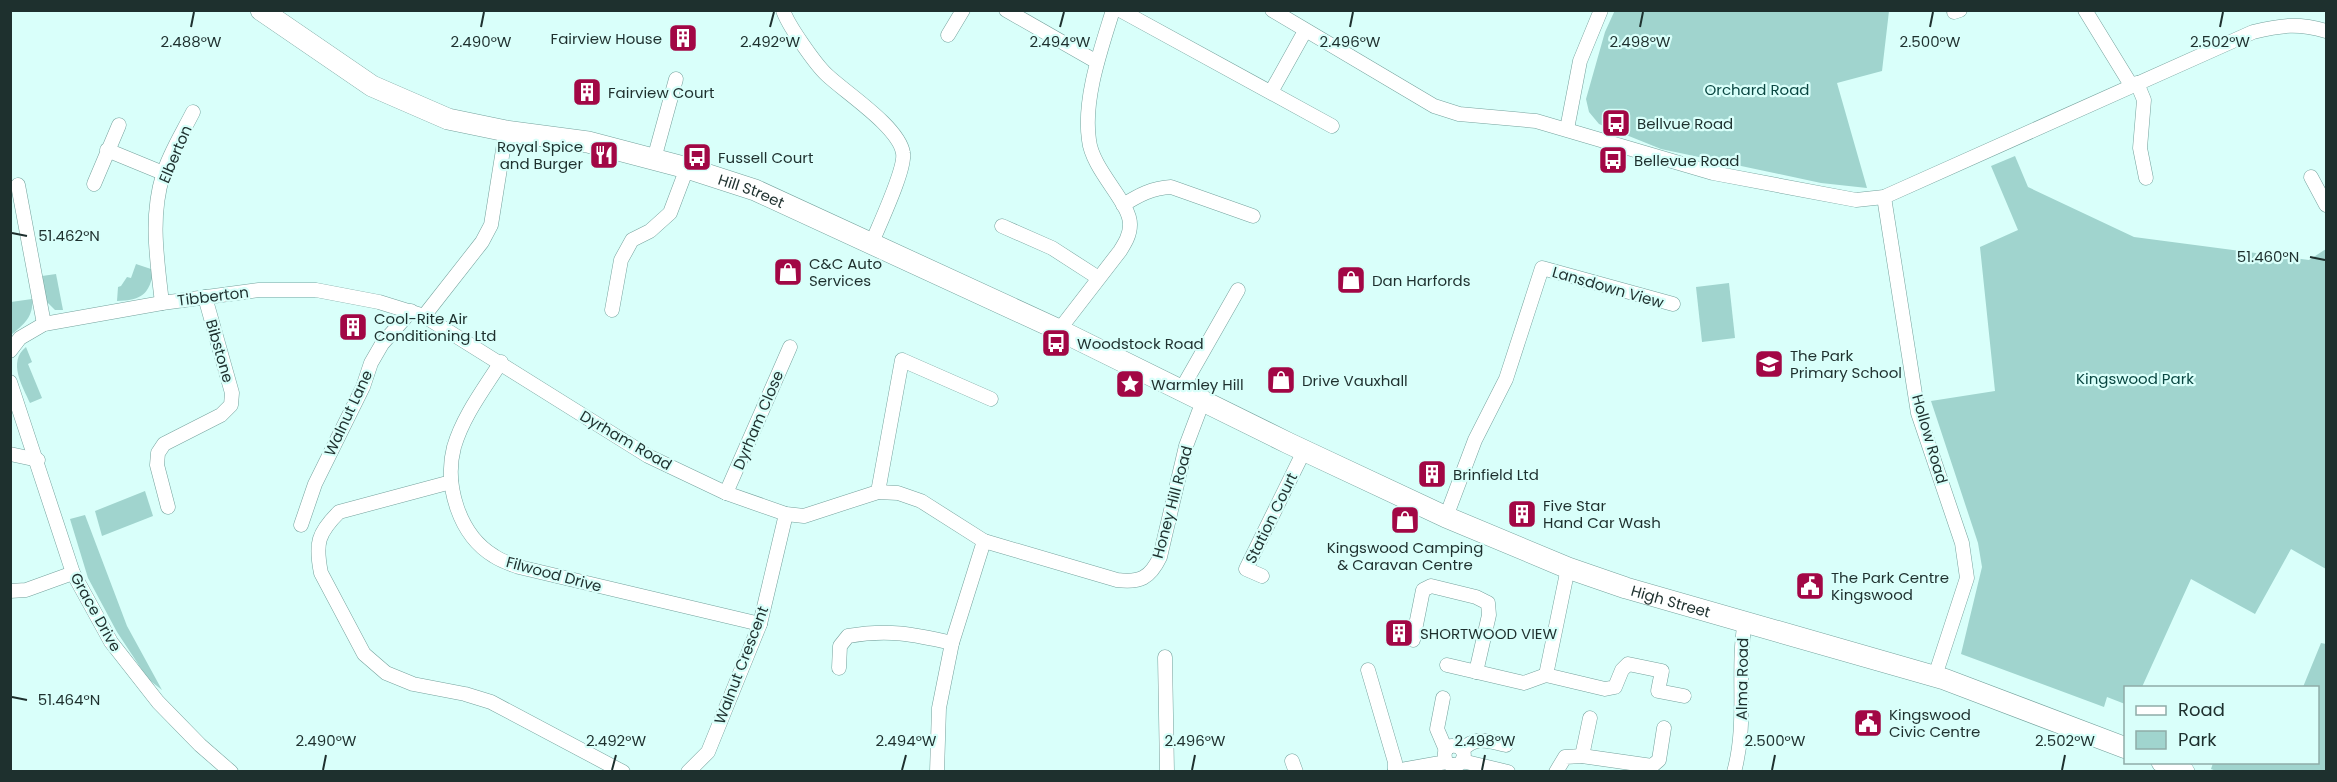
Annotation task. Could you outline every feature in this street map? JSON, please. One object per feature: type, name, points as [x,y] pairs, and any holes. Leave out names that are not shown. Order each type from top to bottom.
[{"type":"main road","name":"Hill Street","points":[[261,10],[372,86],[448,119],[506,131],[588,142],[687,168],[755,190],[1059,330],[1229,414]]},
{"type":"main road","name":"High Street","points":[[1229,414],[1446,517],[1568,568],[1626,588],[1935,676],[1986,693],[2124,747]]},
{"type":"main road","points":[[2167,764],[2184,771]]},
{"type":"street","points":[[783,10],[824,73],[856,98],[894,135],[903,154],[901,170],[871,244]]},
{"type":"street","points":[[948,34],[963,10]]},
{"type":"street","points":[[1006,10],[1097,62]]},
{"type":"street","points":[[1059,330],[1126,241],[1130,224],[1123,205],[1091,155],[1088,116],[1097,62],[1113,10]]},
{"type":"street","points":[[1120,10],[1332,126]]},
{"type":"street","points":[[1272,10],[1446,111],[1536,121],[1713,173],[1856,201],[1884,197],[2280,18],[2326,31]]},
{"type":"street","points":[[1567,129],[1580,61],[1601,10]]},
{"type":"street","points":[[2085,10],[2144,100],[2140,148],[2146,178]]},
{"type":"street","points":[[1271,92],[1305,31]]},
{"type":"street","points":[[654,159],[676,79]]},
{"type":"street","name":"Elberton","points":[[162,303],[155,242],[156,205],[163,173],[193,112]]},
{"type":"street","points":[[94,184],[119,125]]},
{"type":"street","name":"Walnut Lane","points":[[301,525],[315,484],[382,344],[417,314],[482,242],[491,225],[506,131]]},
{"type":"street","points":[[107,150],[163,173]]},
{"type":"street","points":[[612,310],[621,260],[626,250],[632,240],[650,231],[670,213],[687,168]]},
{"type":"street","points":[[2311,177],[2326,205]]},
{"type":"street","points":[[18,185],[44,324]]},
{"type":"street","points":[[1123,205],[1145,192],[1171,187],[1253,216]]},
{"type":"street","name":"Hollow Road","points":[[1884,197],[1918,413],[1962,543],[1967,578],[1935,676]]},
{"type":"street","points":[[1002,226],[1052,248],[1097,277]]},
{"type":"street","name":"Lansdown View","points":[[1446,517],[1475,440],[1506,379],[1542,268],[1672,304]]},
{"type":"street","name":"Tibberton","points":[[10,351],[20,338],[44,324],[162,303],[259,290],[316,290],[379,302],[417,314]]},
{"type":"street","points":[[1181,390],[1238,291]]},
{"type":"street","name":"Bibstone","points":[[168,507],[158,465],[158,453],[164,444],[221,415],[231,405],[232,393],[205,297]]},
{"type":"street","name":"Dyrham Road","points":[[417,314],[501,362],[648,456],[726,493],[786,514],[804,516],[878,492]]},
{"type":"street","name":"Dyrham Close","points":[[726,493],[790,347]]},
{"type":"street","points":[[878,492],[902,360],[991,399]]},
{"type":"street","name":"Filwood Drive","points":[[501,362],[466,419],[454,447],[451,482],[458,511],[474,540],[494,556],[519,567],[760,624]]},
{"type":"street","name":"Grace Drive","points":[[10,382],[38,460],[73,573],[111,642],[158,702],[200,745],[231,771]]},
{"type":"street","name":"Honey Hill Road","points":[[878,492],[898,493],[921,501],[984,542],[1132,582],[1146,577],[1155,568],[1160,557],[1186,446],[1203,401]]},
{"type":"street","name":"Station Court","points":[[1262,576],[1246,569],[1304,450]]},
{"type":"street","points":[[10,454],[38,460]]},
{"type":"street","points":[[451,482],[339,512],[326,524],[318,538],[321,573],[364,654],[386,673],[413,684],[465,694],[491,702],[623,771]]},
{"type":"street","name":"Walnut Crescent","points":[[688,771],[708,752],[760,624],[786,514]]},
{"type":"street","points":[[937,771],[939,708],[952,643],[984,542]]},
{"type":"street","points":[[1546,675],[1568,568]]},
{"type":"street","points":[[10,591],[26,590],[73,573]]},
{"type":"street","points":[[1413,640],[1423,590],[1431,586],[1476,597],[1488,603],[1489,615],[1476,672]]},
{"type":"street","name":"Alma Road","points":[[1734,771],[1741,747],[1740,647],[1744,621]]},
{"type":"street","points":[[839,668],[840,646],[848,636],[902,632],[952,643]]},
{"type":"street","points":[[1164,657],[1167,771]]},
{"type":"street","points":[[1447,665],[1524,683],[1546,675],[1605,689],[1615,687],[1622,670],[1629,664],[1662,671],[1658,691],[1684,696]]},
{"type":"street","points":[[1368,670],[1395,762],[1395,771],[1446,756]]},
{"type":"street","points":[[1443,698],[1437,729],[1451,765],[1457,765],[1470,742],[1478,740],[1506,745]]},
{"type":"street","points":[[1582,756],[1590,718]]},
{"type":"street","points":[[1556,771],[1564,757],[1582,756],[1653,766],[1659,760],[1664,728]]},
{"type":"street","points":[[1462,756],[1508,771]]},
{"type":"green space","name":"Orchard Road","points":[[1615,10],[1889,11],[1882,71],[1837,83],[1867,188],[1821,183],[1661,149],[1599,124],[1589,112],[1586,99],[1605,32]]},
{"type":"green space","name":"Kingswood Park","points":[[2015,156],[2028,187],[2134,237],[2309,260],[2326,249],[2326,569],[2291,549],[2255,614],[2191,579],[2142,686],[2124,686],[2124,704],[2107,697],[2104,707],[1961,654],[1982,567],[1978,543],[1931,401],[1995,391],[1980,247],[2018,230],[1991,166]]},
{"type":"green space","points":[[136,264],[154,270],[147,291],[133,299],[117,301],[118,287],[127,277],[131,278]]},
{"type":"green space","points":[[56,274],[63,310],[55,310],[46,301],[42,276]]},
{"type":"green space","points":[[1729,283],[1735,338],[1702,342],[1696,287]]},
{"type":"green space","points":[[32,299],[29,316],[11,335],[11,302]]},
{"type":"green space","points":[[26,347],[32,362],[28,364],[42,398],[30,403],[17,367],[20,353]]},
{"type":"green space","points":[[145,491],[153,516],[102,536],[95,511]]},
{"type":"green space","points":[[85,515],[127,626],[162,690],[148,679],[117,632],[88,578],[70,519]]},
{"type":"green space","points":[[2321,643],[2326,644],[2326,771],[2219,772],[2211,769],[2213,764],[2319,764],[2319,686],[2303,686]]},
{"type":"place","name":"Fairview House","points":[[683,38]]},
{"type":"place","name":"Fairview Court","points":[[587,92]]},
{"type":"place","name":"Bellvue Road","points":[[1616,123]]},
{"type":"place","name":"Royal Spice and Burger","points":[[604,155]]},
{"type":"place","name":"Fussell Court","points":[[697,157]]},
{"type":"place","name":"Bellevue Road","points":[[1613,160]]},
{"type":"place","name":"C&C Auto Services","points":[[788,272]]},
{"type":"place","name":"Dan Harfords","points":[[1351,280]]},
{"type":"place","name":"Cool-Rite Air Conditioning Ltd","points":[[353,327]]},
{"type":"place","name":"Woodstock Road","points":[[1056,343]]},
{"type":"place","name":"The Park Primary School","points":[[1769,364]]},
{"type":"place","name":"Drive Vauxhall","points":[[1281,380]]},
{"type":"place","name":"Warmley Hill","points":[[1130,384]]},
{"type":"place","name":"Brinfield Ltd","points":[[1432,474]]},
{"type":"place","name":"Five Star Hand Car Wash","points":[[1522,514]]},
{"type":"place","name":"Kingswood Camping & Caravan Centre","points":[[1405,520]]},
{"type":"place","name":"The Park Centre Kingswood","points":[[1810,586]]},
{"type":"place","name":"SHORTWOOD VIEW","points":[[1399,633]]},
{"type":"place","name":"Kingswood Civic Centre","points":[[1868,723]]}]
